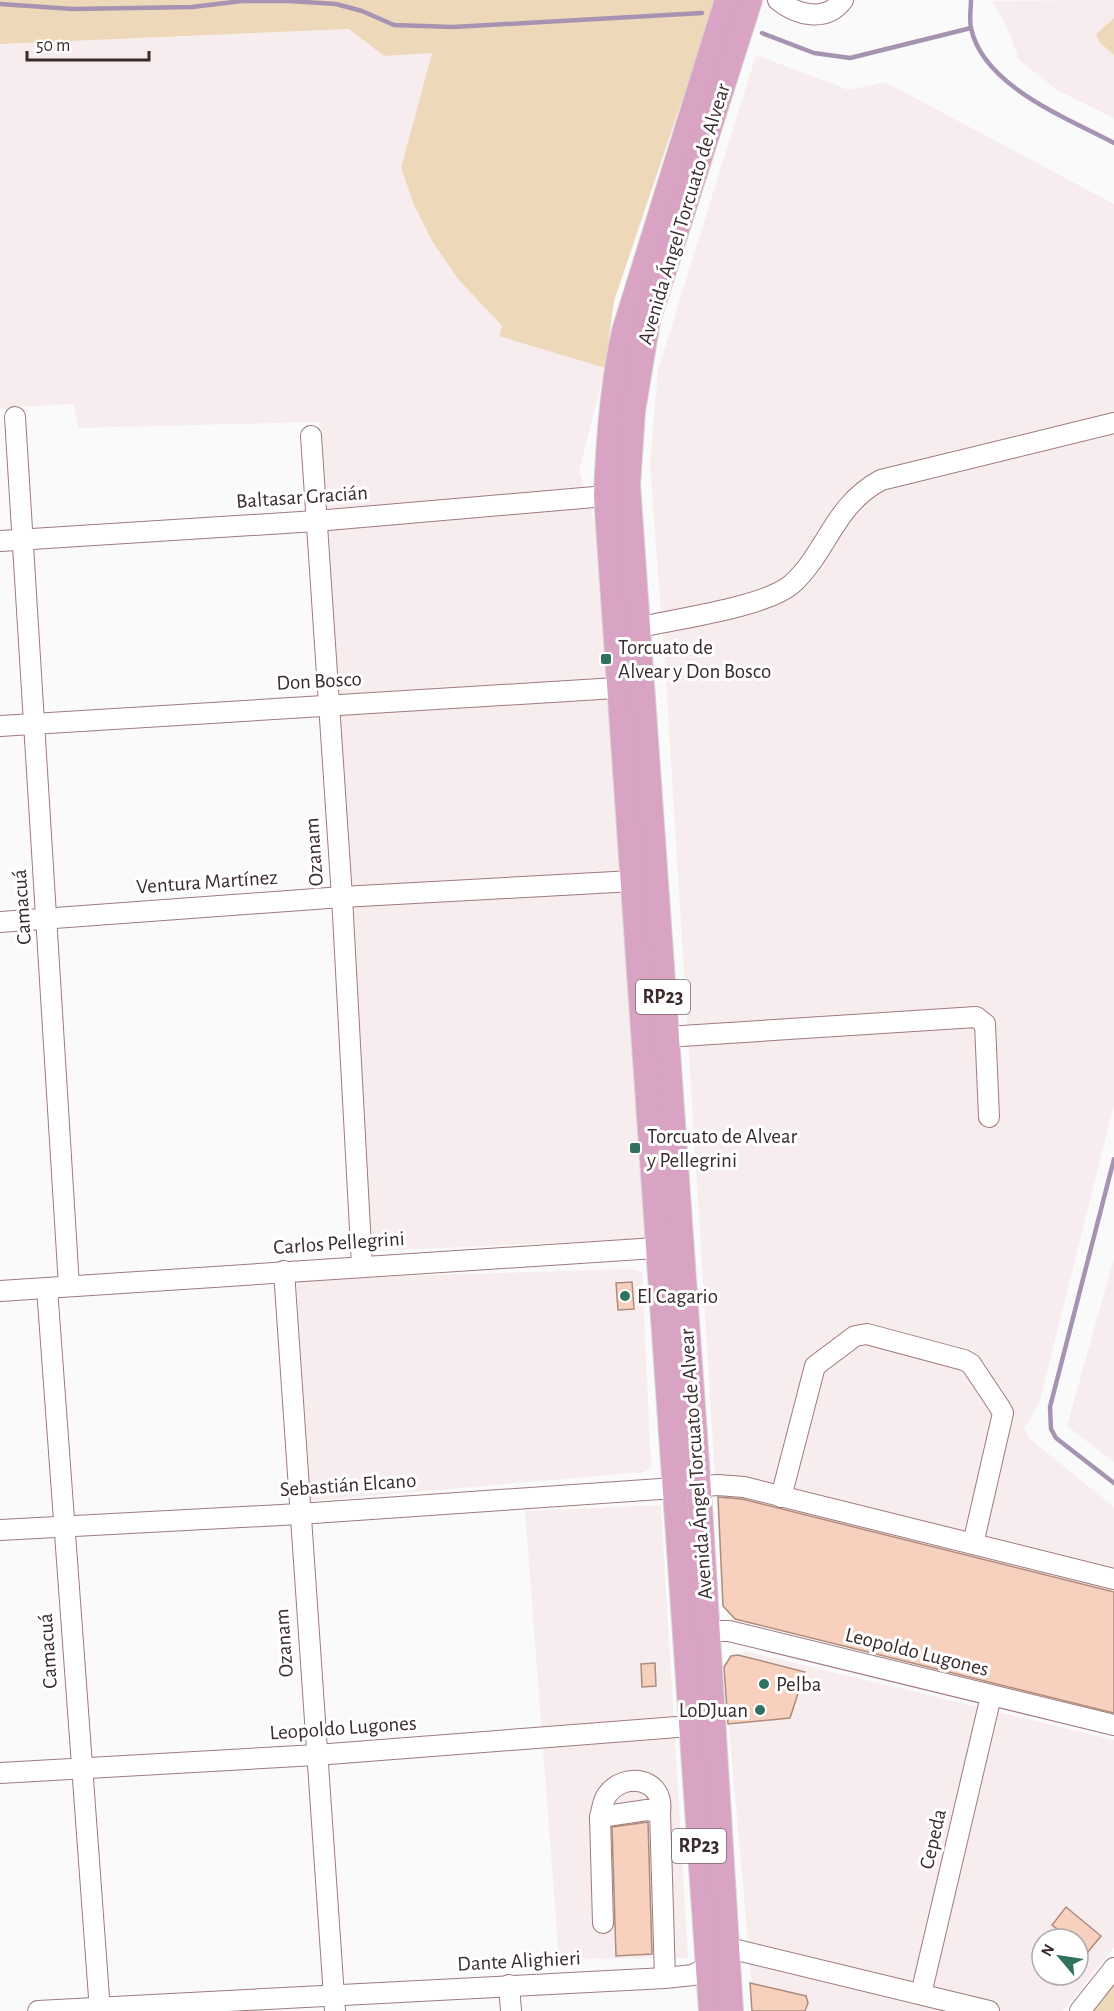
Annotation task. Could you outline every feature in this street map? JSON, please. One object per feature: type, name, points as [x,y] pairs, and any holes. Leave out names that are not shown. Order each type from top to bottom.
[{"type":"main road","name":"Avenida Ángel Torcuato de Alvear","points":[[728,0],[624,331],[616,369],[608,439],[606,496],[631,687],[666,1037],[681,1246],[690,1726],[717,1960],[731,2011]]},
{"type":"main road","name":"Avenida Ángel Torcuato de Alvear","points":[[711,2011],[717,1960],[708,1631],[657,1247],[633,881],[631,687],[637,628],[628,485],[633,411],[642,347],[653,302],[750,0]]},
{"type":"street","points":[[778,0],[790,10],[807,15],[825,13],[843,0]]},
{"type":"street","name":"Camacuá","points":[[15,417],[69,1286]]},
{"type":"street","points":[[637,628],[753,602],[790,585],[853,498],[881,480],[1114,423]]},
{"type":"street","name":"Ozanam","points":[[311,436],[342,897],[362,1266]]},
{"type":"street","name":"Baltasar Gracián","points":[[0,541],[316,521],[606,496]]},
{"type":"street","name":"Don Bosco","points":[[0,726],[631,687]]},
{"type":"street","name":"Ventura Martínez","points":[[0,922],[342,897],[633,881]]},
{"type":"street","points":[[666,1037],[976,1017],[985,1024],[989,1117]]},
{"type":"street","name":"Carlos Pellegrini","points":[[0,1291],[681,1246]]},
{"type":"street","name":"Ozanam","points":[[284,1271],[334,2004]]},
{"type":"street","name":"Camacuá","points":[[47,1288],[80,1767],[100,2010]]},
{"type":"street","points":[[781,1497],[815,1366],[855,1336],[867,1334],[964,1360],[971,1364],[1003,1413],[973,1544]]},
{"type":"street","name":"Sebastián Elcano","points":[[0,1530],[64,1524],[299,1514],[687,1485],[732,1485],[1114,1579]]},
{"type":"street","name":"Leopoldo Lugones","points":[[708,1631],[729,1630],[1114,1725]]},
{"type":"street","name":"Cepeda","points":[[921,1994],[991,1695]]},
{"type":"street","name":"Leopoldo Lugones","points":[[0,1773],[316,1755],[690,1726]]},
{"type":"street","points":[[603,1923],[600,1817],[606,1796],[615,1786],[636,1781],[652,1785],[659,1791],[662,1800],[660,1812],[665,1978]]},
{"type":"street","points":[[600,1817],[647,1810],[660,1812]]},
{"type":"street","name":"Dante Alighieri","points":[[38,2011],[334,2004],[509,1985],[665,1978],[693,1975],[717,1960],[743,1950],[989,2011]]},
{"type":"street","points":[[1080,2011],[1114,1968]]},
{"type":"street","points":[[509,1985],[511,2011]]},
{"type":"shaded area","points":[[0,0],[716,0],[614,301],[605,368],[499,336],[502,326],[458,279],[432,241],[414,205],[401,168],[432,53],[384,56],[349,29],[0,44]]},
{"type":"shaded area","points":[[1114,0],[1114,18],[1097,34],[1100,43],[1114,55],[1114,118],[1057,90],[1019,60],[1010,34],[993,1]]},
{"type":"shaded area","points":[[1114,18],[1114,55],[1100,43],[1096,34]]},
{"type":"shaded area","points":[[349,29],[384,56],[432,53],[401,168],[414,205],[432,241],[458,279],[502,326],[499,336],[605,368],[579,471],[596,526],[647,1239],[370,1251],[319,422],[78,428],[74,404],[0,408],[0,44]]},
{"type":"shaded area","points":[[756,55],[849,90],[885,82],[1114,204],[1114,1105],[1039,1404],[1024,1429],[1030,1439],[1114,1507],[1114,1715],[735,1619],[723,1606],[666,681],[650,464],[658,370]]},
{"type":"shaded area","points":[[1114,1258],[1114,1462],[1067,1426]]},
{"type":"shaded area","points":[[632,1269],[642,1272],[651,1467],[644,1472],[310,1501],[296,1279]]},
{"type":"shaded area","points":[[661,1505],[688,1958],[559,1959],[525,1511]]},
{"type":"shaded area","points":[[745,1651],[1114,1740],[1114,1947],[1090,1977],[1090,1927],[1030,1927],[1030,1987],[1082,1987],[1063,2011],[754,2011],[724,1670],[728,1661]]},
{"type":"shaded area","points":[[1114,1982],[1114,2011],[1090,2011]]},
{"type":"building","name":"El Cagario","points":[[632,1282],[634,1309],[618,1310],[616,1283]]},
{"type":"building","points":[[718,1497],[742,1499],[1114,1592],[1114,1713],[735,1619],[723,1606]]},
{"type":"building","name":"Pelba","points":[[738,1655],[805,1672],[790,1718],[728,1724],[724,1667],[731,1656]]},
{"type":"building","points":[[655,1663],[656,1686],[642,1687],[641,1664]]},
{"type":"building","points":[[648,1822],[652,1954],[616,1956],[612,1827]]},
{"type":"building","points":[[1066,1907],[1101,1936],[1090,1949],[1090,1927],[1055,1927],[1052,1925]]},
{"type":"building","points":[[750,1983],[806,1996],[808,2003],[805,2011],[752,2011]]},
{"type":"waterway","points":[[971,0],[971,28],[979,49],[992,67],[1029,98],[1114,143]]},
{"type":"waterway","points":[[0,4],[73,9],[192,7],[242,1],[290,1],[336,4],[362,11],[394,25],[453,27],[702,13]]},
{"type":"waterway","points":[[762,33],[814,53],[850,58],[971,28]]},
{"type":"waterway","points":[[1114,1159],[1050,1407],[1051,1429],[1056,1438],[1114,1483]]},
{"type":"place","name":"Torcuato de Alvear y Don Bosco","points":[[606,659]]},
{"type":"place","name":"Torcuato de Alvear y Pellegrini","points":[[635,1148]]},
{"type":"place","name":"El Cagario","points":[[625,1296]]},
{"type":"place","name":"Pelba","points":[[764,1684]]},
{"type":"place","name":"LoDJuan","points":[[760,1710]]}]
